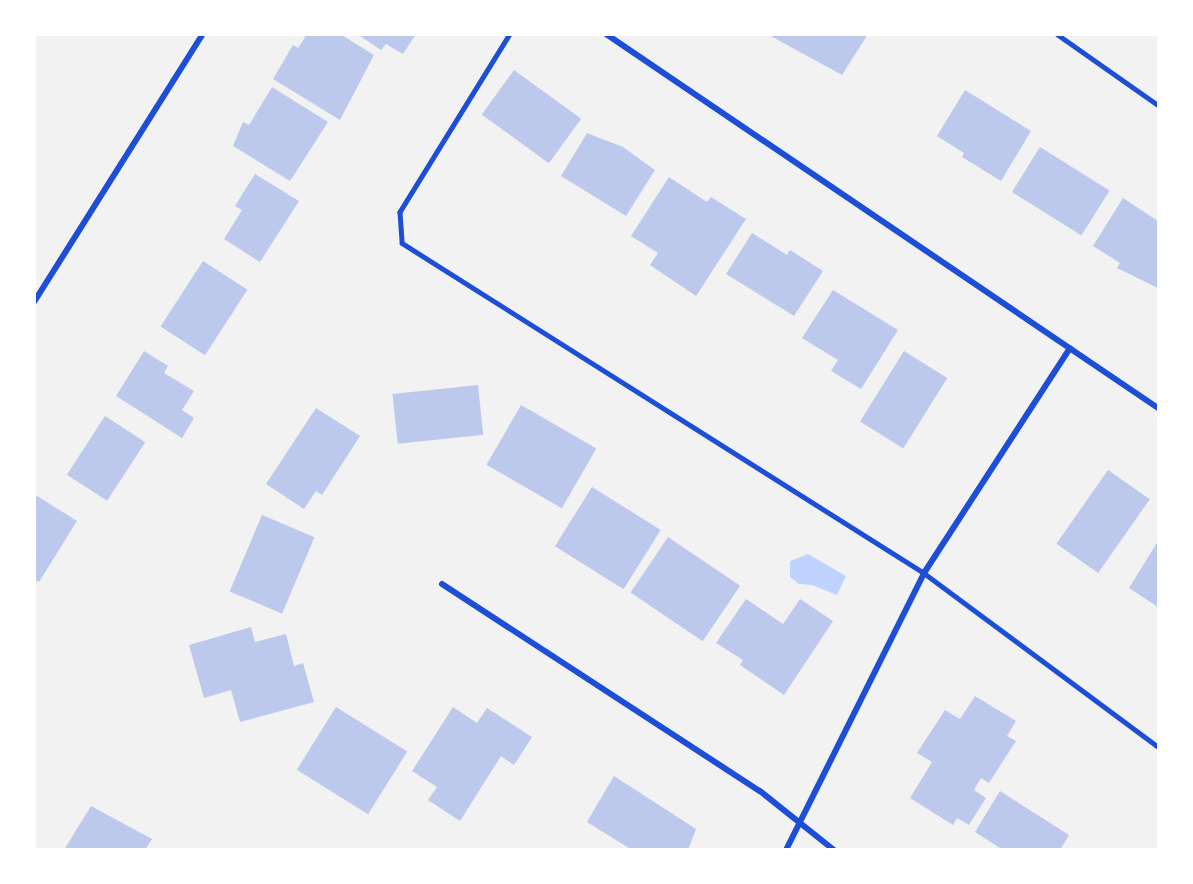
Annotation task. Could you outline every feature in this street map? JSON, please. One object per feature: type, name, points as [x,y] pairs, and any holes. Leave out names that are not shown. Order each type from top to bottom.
[{"type":"street","points":[[34,302],[203,34]]},
{"type":"street","points":[[606,34],[1158,408]]},
{"type":"street","points":[[786,849],[801,825],[814,792],[924,573],[1070,348]]},
{"type":"street","points":[[441,584],[760,791],[834,849]]},
{"type":"lane","points":[[510,34],[400,212],[402,243],[924,573],[1158,747]]},
{"type":"lane","points":[[1057,34],[1158,105]]},
{"type":"water","points":[[808,554],[846,576],[837,595],[812,585],[799,584],[790,577],[790,561]]},
{"type":"building","points":[[307,34],[340,34],[374,55],[340,120],[273,79],[293,45],[298,48]]},
{"type":"building","points":[[357,34],[416,34],[403,54],[386,44],[381,50]]},
{"type":"building","points":[[767,34],[868,34],[842,75]]},
{"type":"building","points":[[514,70],[581,119],[549,163],[482,114]]},
{"type":"building","points":[[272,87],[328,122],[290,181],[233,146],[243,122],[249,125]]},
{"type":"building","points":[[965,90],[1031,131],[1001,181],[962,157],[964,153],[937,136]]},
{"type":"building","points":[[587,133],[623,147],[655,170],[626,216],[561,176]]},
{"type":"building","points":[[1040,147],[1110,190],[1081,235],[1012,192]]},
{"type":"building","points":[[255,174],[299,201],[260,262],[224,239],[242,210],[235,206]]},
{"type":"building","points":[[669,177],[707,202],[711,197],[746,219],[696,296],[650,265],[658,253],[631,236]]},
{"type":"building","points":[[1123,198],[1158,221],[1158,288],[1117,268],[1120,263],[1093,246]]},
{"type":"building","points":[[752,233],[787,255],[790,250],[823,271],[794,316],[726,274]]},
{"type":"building","points":[[203,261],[247,290],[205,355],[161,326]]},
{"type":"building","points":[[833,290],[898,330],[861,389],[831,371],[838,360],[802,338]]},
{"type":"building","points":[[144,351],[168,366],[164,373],[194,391],[182,410],[194,418],[182,438],[116,396]]},
{"type":"building","points":[[904,351],[947,378],[903,448],[860,421]]},
{"type":"building","points":[[478,385],[483,435],[398,444],[392,394]]},
{"type":"building","points":[[521,405],[596,448],[562,508],[486,465]]},
{"type":"building","points":[[316,408],[360,436],[322,495],[316,491],[304,509],[266,484]]},
{"type":"building","points":[[105,416],[145,442],[107,501],[67,475]]},
{"type":"building","points":[[1108,470],[1150,499],[1098,573],[1056,544]]},
{"type":"building","points":[[592,487],[661,530],[624,589],[555,546]]},
{"type":"building","points":[[34,494],[77,521],[39,582],[34,579]]},
{"type":"building","points":[[262,515],[314,537],[282,614],[230,591]]},
{"type":"building","points":[[668,537],[740,586],[703,641],[631,593]]},
{"type":"building","points":[[1158,541],[1158,607],[1129,588]]},
{"type":"building","points":[[746,599],[783,624],[800,599],[833,621],[784,695],[740,665],[743,660],[716,643]]},
{"type":"building","points":[[251,627],[255,642],[286,634],[294,666],[303,663],[314,702],[240,722],[231,690],[204,698],[189,645]]},
{"type":"building","points":[[975,696],[1016,721],[1007,736],[1016,741],[989,783],[981,778],[974,790],[986,798],[969,825],[957,818],[953,825],[910,798],[932,762],[917,753],[945,710],[960,719]]},
{"type":"building","points":[[336,707],[407,752],[368,814],[297,770]]},
{"type":"building","points":[[453,707],[477,723],[487,708],[532,737],[514,765],[501,756],[460,821],[428,800],[437,787],[412,771]]},
{"type":"building","points":[[614,776],[696,829],[688,850],[632,850],[587,822]]},
{"type":"building","points":[[1000,791],[1069,835],[1060,850],[1003,850],[975,832]]},
{"type":"building","points":[[91,806],[152,839],[145,850],[64,850]]}]
